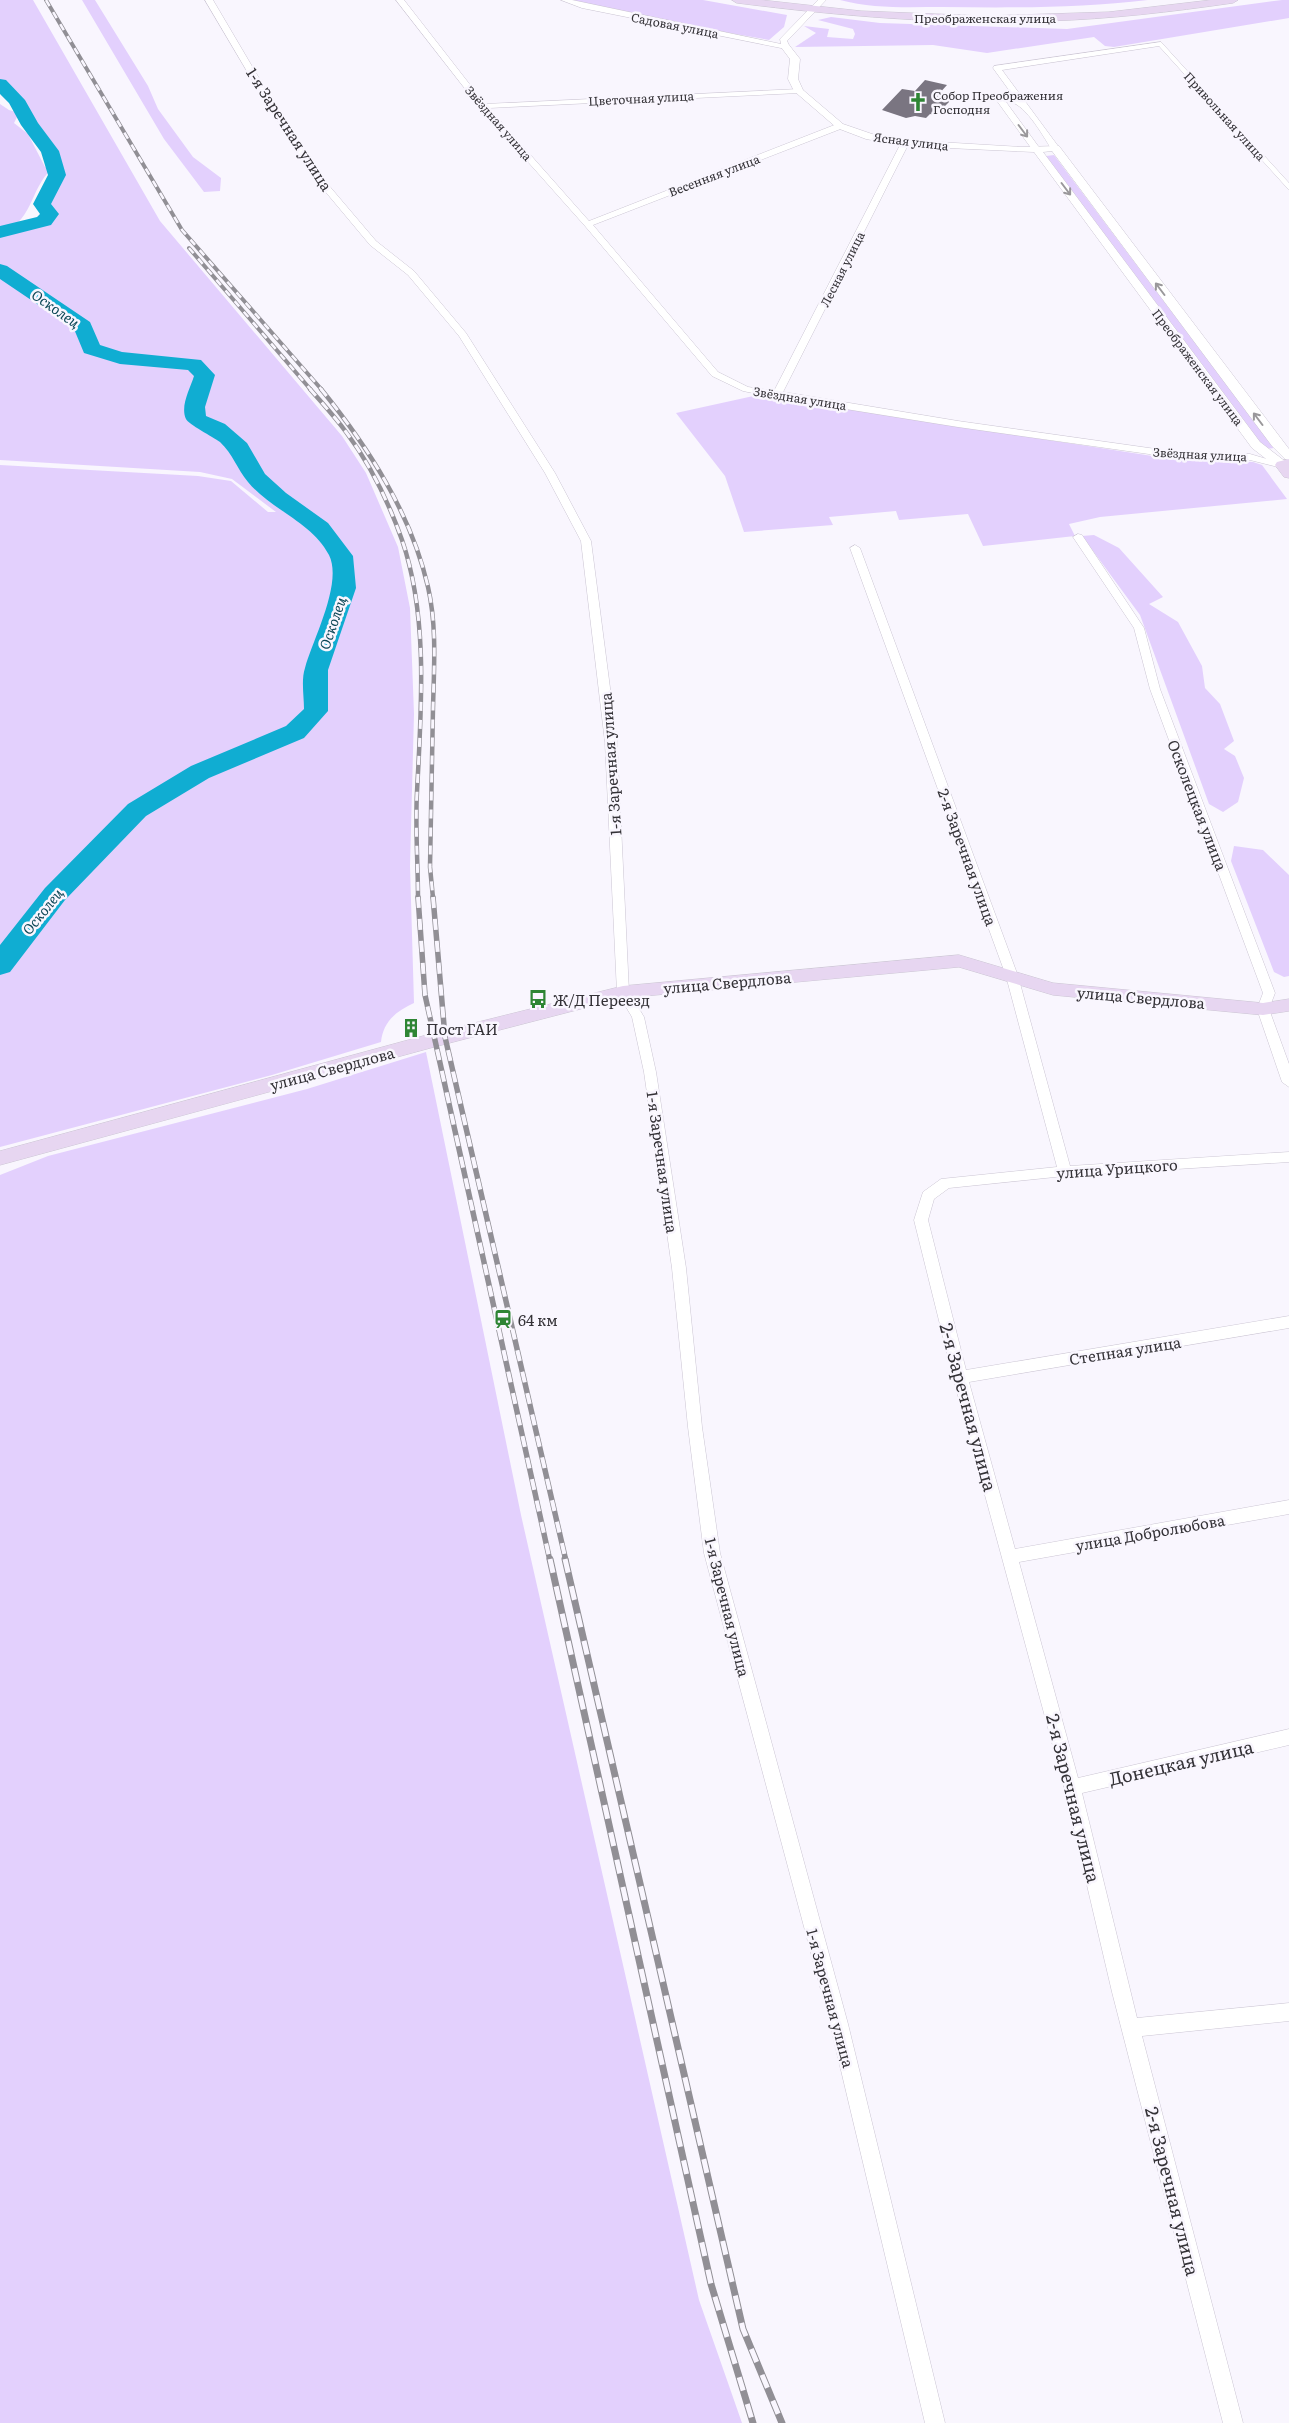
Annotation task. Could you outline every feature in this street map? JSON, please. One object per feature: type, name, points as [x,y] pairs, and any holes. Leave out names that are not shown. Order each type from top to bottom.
[{"type":"main road","name":"Преображенская улица","points":[[737,0],[890,11],[1012,13],[1132,7],[1196,0]]},
{"type":"main road","name":"Преображенская улица","points":[[782,0],[918,19],[1028,20],[1155,12],[1233,0]]},
{"type":"main road","name":"улица Свердлова","points":[[0,1158],[434,1040],[624,992],[959,961],[1053,989],[1263,1009],[1289,1005]]},
{"type":"street","name":"1-я Заречная улица","points":[[209,0],[262,90],[317,176],[373,243],[411,273],[463,335],[550,473],[586,541],[611,742],[624,992],[638,1017],[650,1072],[679,1268],[695,1426],[712,1553],[839,2024],[935,2423]]},
{"type":"street","name":"Звёздная улица","points":[[400,0],[484,106],[588,224],[715,374],[746,389],[958,424],[1163,453],[1250,457],[1287,465]]},
{"type":"street","name":"Садовая улица","points":[[565,0],[582,6],[786,48]]},
{"type":"street","points":[[798,91],[793,78],[795,59],[786,48],[783,40],[818,5]]},
{"type":"street","name":"Преображенская улица","points":[[1161,44],[997,68],[1021,103],[1270,435],[1287,465]]},
{"type":"street","name":"Привольная улица","points":[[1161,44],[1289,188]]},
{"type":"street","name":"Цветочная улица","points":[[484,106],[798,91]]},
{"type":"street","name":"Ясная улица","points":[[798,91],[840,126],[870,137],[905,143],[1037,150],[1055,148]]},
{"type":"street","name":"Преображенская улица","points":[[1021,103],[1012,99],[1001,101],[1256,445],[1287,465]]},
{"type":"street","name":"Весенняя улица","points":[[588,224],[840,126]]},
{"type":"street","name":"Лесная улица","points":[[777,395],[905,143]]},
{"type":"street","name":"Осколецкая улица","points":[[1078,537],[1139,628],[1155,689],[1269,993],[1263,1009],[1289,1082]]},
{"type":"street","name":"2-я Заречная улица","points":[[855,548],[1012,976],[1065,1171]]},
{"type":"street","name":"улица Урицкого","points":[[946,1183],[1065,1171],[1289,1157]]},
{"type":"street","name":"2-я Заречная улица","points":[[946,1183],[928,1196],[921,1220],[960,1377],[1011,1557],[1072,1787],[1121,1992],[1233,2423]]},
{"type":"street","name":"Степная улица","points":[[960,1377],[1289,1322]]},
{"type":"street","name":"улица Добролюбова","points":[[1011,1557],[1289,1507]]},
{"type":"street","name":"Донецкая улица","points":[[1072,1787],[1289,1737]]},
{"type":"street","points":[[1131,2028],[1289,2012]]},
{"type":"shaded area","points":[[0,0],[33,0],[160,221],[342,436],[366,473],[398,547],[410,608],[414,714],[410,866],[414,1003],[392,1018],[384,1029],[381,1042],[272,1075],[0,1147],[0,465],[198,476],[231,481],[268,512],[276,512],[232,479],[200,472],[0,460],[0,273],[80,327],[89,351],[116,359],[190,366],[202,375],[189,407],[191,422],[213,433],[235,450],[252,479],[284,512],[296,504],[262,476],[244,447],[220,426],[200,417],[201,405],[208,384],[208,372],[196,363],[157,361],[124,356],[93,344],[86,326],[0,265],[0,232],[46,222],[52,214],[44,204],[60,175],[53,150],[33,124],[19,99],[0,79]]},
{"type":"shaded area","points":[[82,0],[95,0],[148,86],[158,109],[193,157],[221,178],[220,191],[204,192],[164,139]]},
{"type":"shaded area","points":[[565,0],[703,0],[787,15],[784,27],[769,40],[627,15]]},
{"type":"shaded area","points":[[840,0],[1148,0],[1045,7],[891,7],[865,5]]},
{"type":"shaded area","points":[[1289,0],[1289,18],[1114,47],[1105,46],[1094,37],[987,53],[933,45],[795,47],[816,33],[804,26],[829,29],[827,37],[853,39],[855,34],[853,29],[818,20],[831,17],[880,23],[1067,29]]},
{"type":"shaded area","points":[[0,104],[9,110],[19,113],[14,123],[28,134],[45,167],[51,170],[39,186],[19,222],[11,228],[0,231]]},
{"type":"shaded area","points":[[1054,155],[1274,448],[1265,449],[1046,156]]},
{"type":"shaded area","points":[[758,395],[1172,459],[1253,462],[1262,465],[1287,499],[1100,517],[1069,524],[1075,536],[983,546],[968,514],[899,520],[896,511],[829,517],[833,525],[744,532],[725,476],[676,413]]},
{"type":"shaded area","points":[[1094,535],[1119,548],[1163,597],[1149,604],[1178,622],[1202,666],[1205,688],[1220,704],[1234,741],[1224,749],[1235,756],[1244,778],[1238,802],[1223,812],[1209,804],[1140,615],[1082,536]]},
{"type":"shaded area","points":[[1234,846],[1263,850],[1289,875],[1289,976],[1284,977],[1274,972],[1231,861]]},
{"type":"shaded area","points":[[426,1052],[521,1515],[699,2300],[742,2423],[0,2423],[0,1175],[48,1156],[307,1089]]},
{"type":"building","points":[[925,80],[947,85],[937,96],[952,99],[936,115],[930,114],[926,118],[915,116],[906,118],[882,110],[902,89],[915,91]]},
{"type":"waterway","name":"Осколец","points":[[0,84],[16,100],[30,125],[50,151],[57,175],[42,204],[50,214],[44,221],[0,232]]},
{"type":"waterway","name":"Осколец","points":[[0,270],[83,326],[91,349],[120,358],[194,364],[205,375],[194,407],[196,419],[217,429],[239,448],[256,478],[278,498],[320,528],[341,556],[344,588],[316,670],[316,711],[295,732],[200,772],[137,810],[55,894],[0,965]]},
{"type":"railway","points":[[46,0],[182,230],[322,390]]},
{"type":"railway","points":[[189,248],[311,390]]},
{"type":"railway","points":[[310,389],[346,432],[371,470],[397,526],[411,570],[420,633],[421,665],[416,805],[418,898]]},
{"type":"railway","points":[[321,389],[355,434],[386,482],[411,533],[428,587],[433,617],[434,647],[430,867],[433,898]]},
{"type":"railway","points":[[418,897],[425,995],[550,1561]]},
{"type":"railway","points":[[433,897],[445,1037],[566,1561]]},
{"type":"railway","points":[[550,1559],[711,2284],[753,2423]]},
{"type":"railway","points":[[565,1559],[743,2329],[782,2423]]},
{"type":"place","name":"Собор Преображения Господня","points":[[918,102]]},
{"type":"place","name":"Ж/Д Переезд","points":[[538,999]]},
{"type":"place","name":"Пост ГАИ","points":[[411,1028]]},
{"type":"place","name":"64 км","points":[[503,1319]]}]
